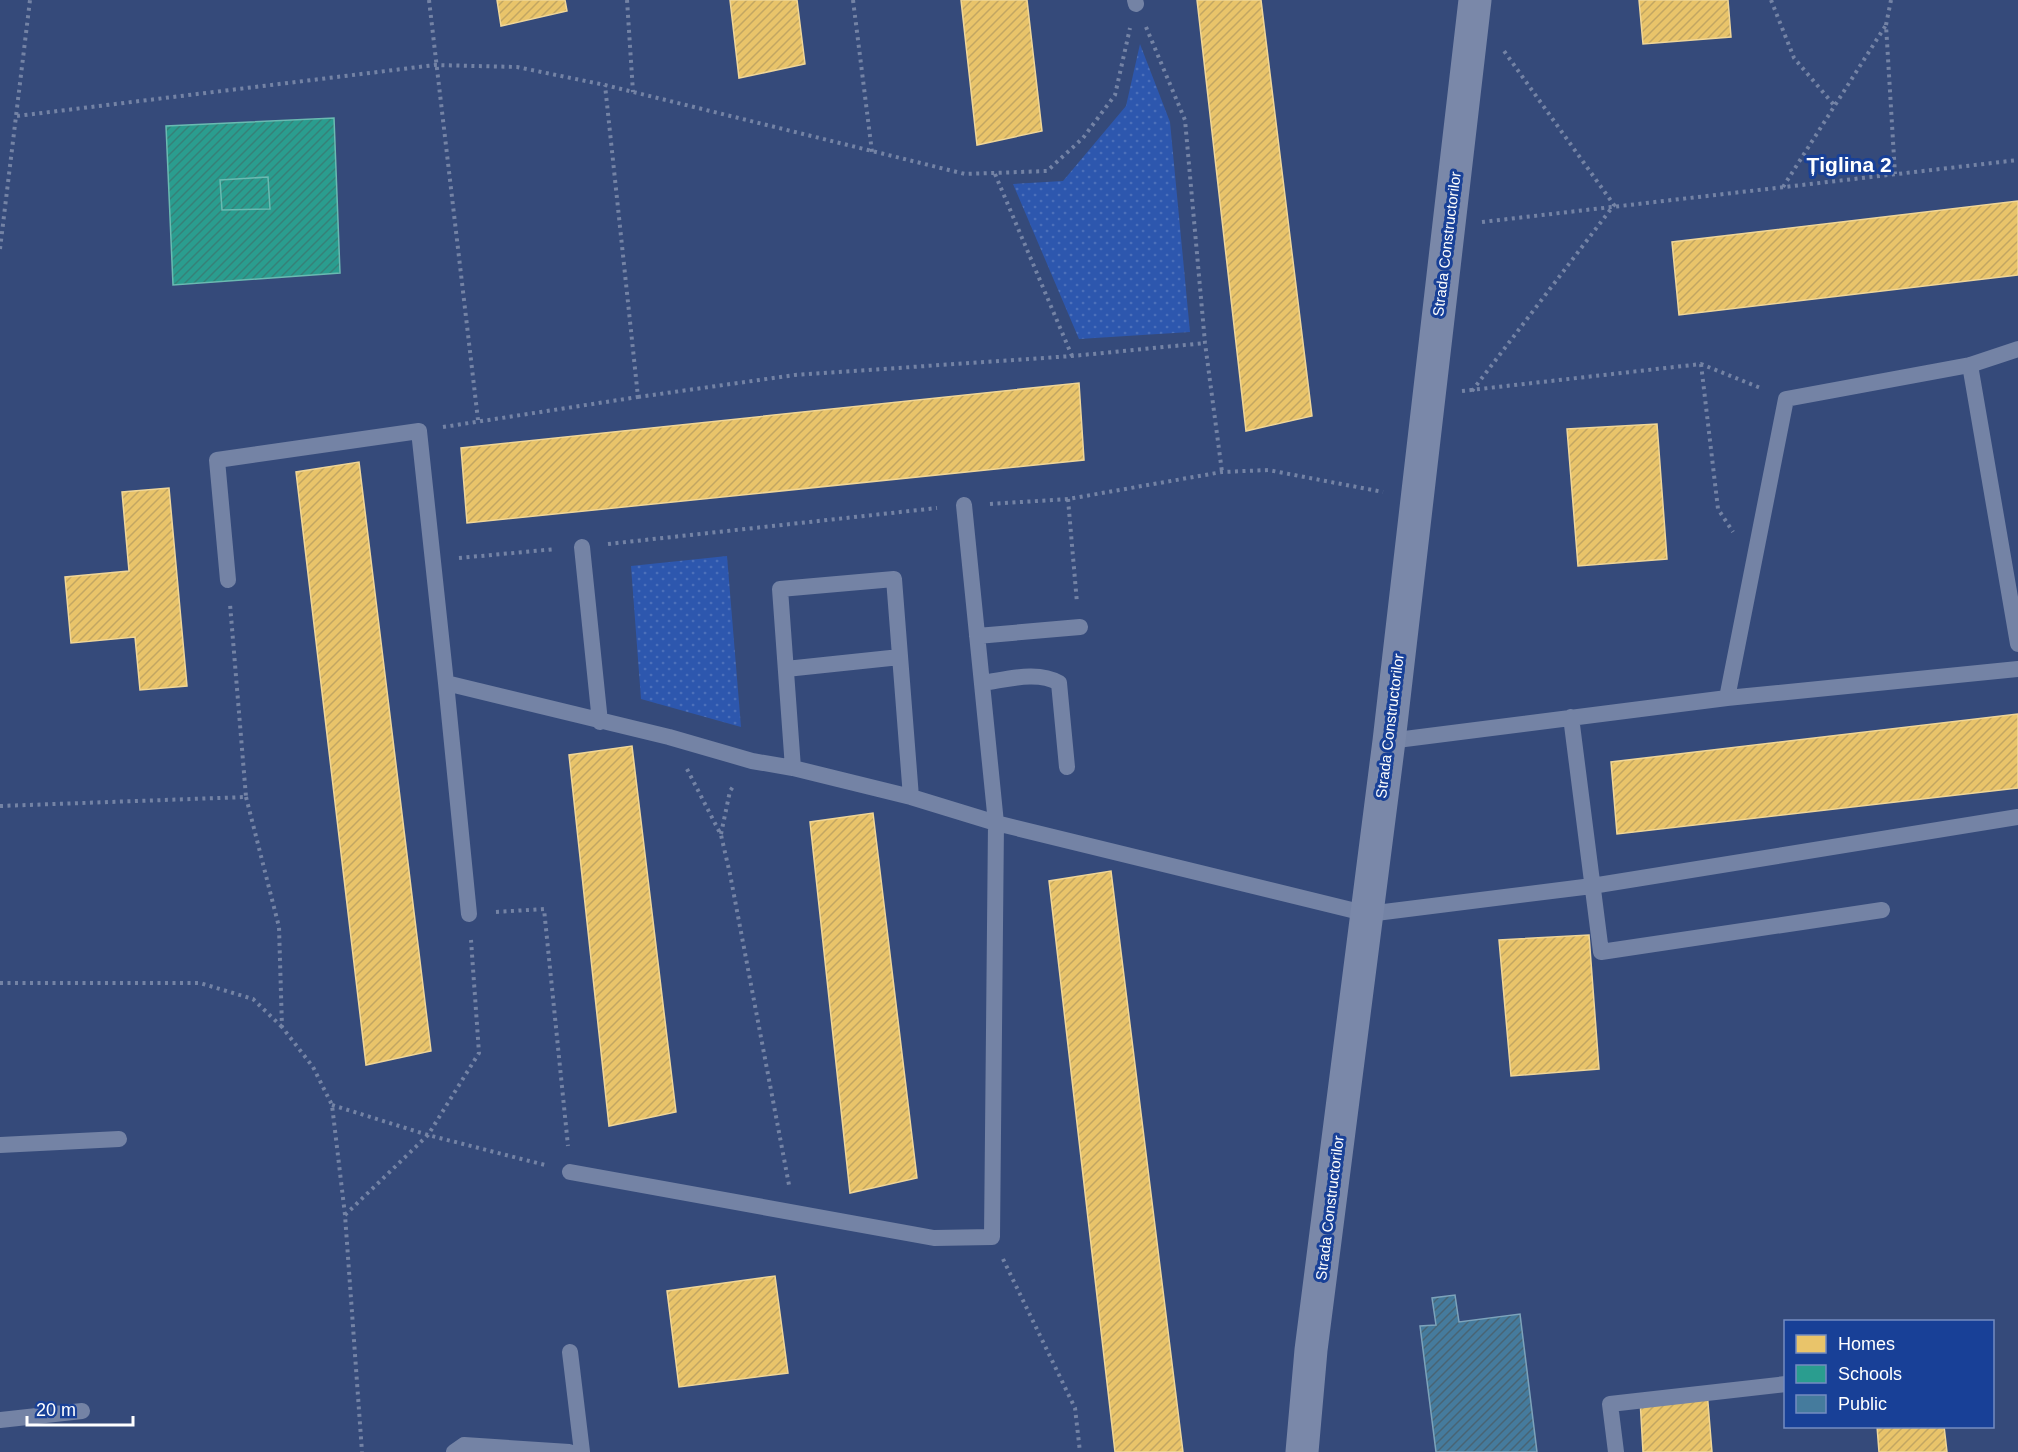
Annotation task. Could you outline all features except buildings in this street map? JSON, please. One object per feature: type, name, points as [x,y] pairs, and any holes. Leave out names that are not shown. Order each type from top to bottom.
[{"type":"street","name":"Strada Constructorilor","points":[[1302,1452],[1311,1350],[1389,741],[1415,498],[1474,4]]},
{"type":"lane","points":[[1727,698],[1751,564],[1786,399],[1970,365],[2018,350]]},
{"type":"lane","points":[[1970,365],[2018,644]]},
{"type":"lane","points":[[228,580],[217,460],[419,431],[470,914]]},
{"type":"lane","points":[[570,1172],[934,1238],[992,1236],[996,823],[964,505]]},
{"type":"lane","points":[[582,547],[600,722]]},
{"type":"lane","points":[[793,768],[780,589],[894,579],[911,797]]},
{"type":"lane","points":[[976,636],[1080,627]]},
{"type":"lane","points":[[786,669],[900,657]]},
{"type":"lane","points":[[1389,741],[1727,698],[2018,669]]},
{"type":"lane","points":[[981,683],[1032,676],[1050,677],[1059,683],[1067,767]]},
{"type":"lane","points":[[446,683],[669,737],[752,761],[793,768],[911,797],[996,823],[1368,914],[1592,886],[2018,817]]},
{"type":"lane","points":[[1571,717],[1601,952],[1882,910]]},
{"type":"lane","points":[[0,1145],[119,1139]]},
{"type":"lane","points":[[570,1352],[582,1452]]},
{"type":"lane","points":[[1616,1452],[1610,1404],[1784,1384]]},
{"type":"lane","points":[[0,1420],[82,1411]]},
{"type":"lane","points":[[454,1452],[464,1445],[569,1452]]},
{"type":"path","points":[[0,249],[30,0]]},
{"type":"path","points":[[429,0],[478,420]]},
{"type":"path","points":[[627,0],[633,93]]},
{"type":"path","points":[[853,0],[872,152]]},
{"type":"path","points":[[1771,0],[1794,58],[1834,105]]},
{"type":"path","points":[[1891,0],[1886,26],[1895,174]]},
{"type":"path","points":[[17,116],[435,65],[517,67],[605,85],[965,174],[1047,171],[1083,138],[1115,95],[1135,2]]},
{"type":"path","points":[[1135,2],[1185,120],[1205,343],[1222,472]]},
{"type":"path","points":[[1474,4],[1614,205]]},
{"type":"path","points":[[1783,187],[1886,26]]},
{"type":"path","points":[[605,85],[638,397]]},
{"type":"path","points":[[1449,226],[1614,205],[2018,160]]},
{"type":"path","points":[[995,174],[1072,356]]},
{"type":"path","points":[[1472,391],[1614,205]]},
{"type":"path","points":[[419,431],[478,420],[795,375],[1072,356],[1205,343]]},
{"type":"path","points":[[1701,364],[1718,509],[1751,564]]},
{"type":"path","points":[[1429,393],[1472,391],[1701,364],[1786,399]]},
{"type":"path","points":[[434,560],[582,547],[964,505],[1068,499],[1222,472],[1268,471],[1415,498]]},
{"type":"path","points":[[1068,499],[1080,627]]},
{"type":"path","points":[[228,580],[246,797],[279,927],[282,1027]]},
{"type":"path","points":[[669,737],[708,804],[721,835],[794,1214]]},
{"type":"path","points":[[721,835],[730,792],[752,761]]},
{"type":"path","points":[[0,806],[246,797]]},
{"type":"path","points":[[332,1105],[428,1135],[570,1172],[544,909],[470,914],[478,1053],[428,1135],[345,1215]]},
{"type":"path","points":[[0,982],[200,982],[253,999],[282,1027],[313,1067],[332,1105],[345,1215],[362,1452]]},
{"type":"path","points":[[992,1236],[1075,1408],[1080,1452]]},
{"type":"shaded area","points":[[1140,44],[1170,122],[1190,332],[1079,339],[1013,184],[1063,181],[1126,106]]},
{"type":"shaded area","points":[[727,556],[741,727],[641,699],[631,566]]},
{"type":"district","name":"Țiglina 2","points":[[1849,165]]}]
